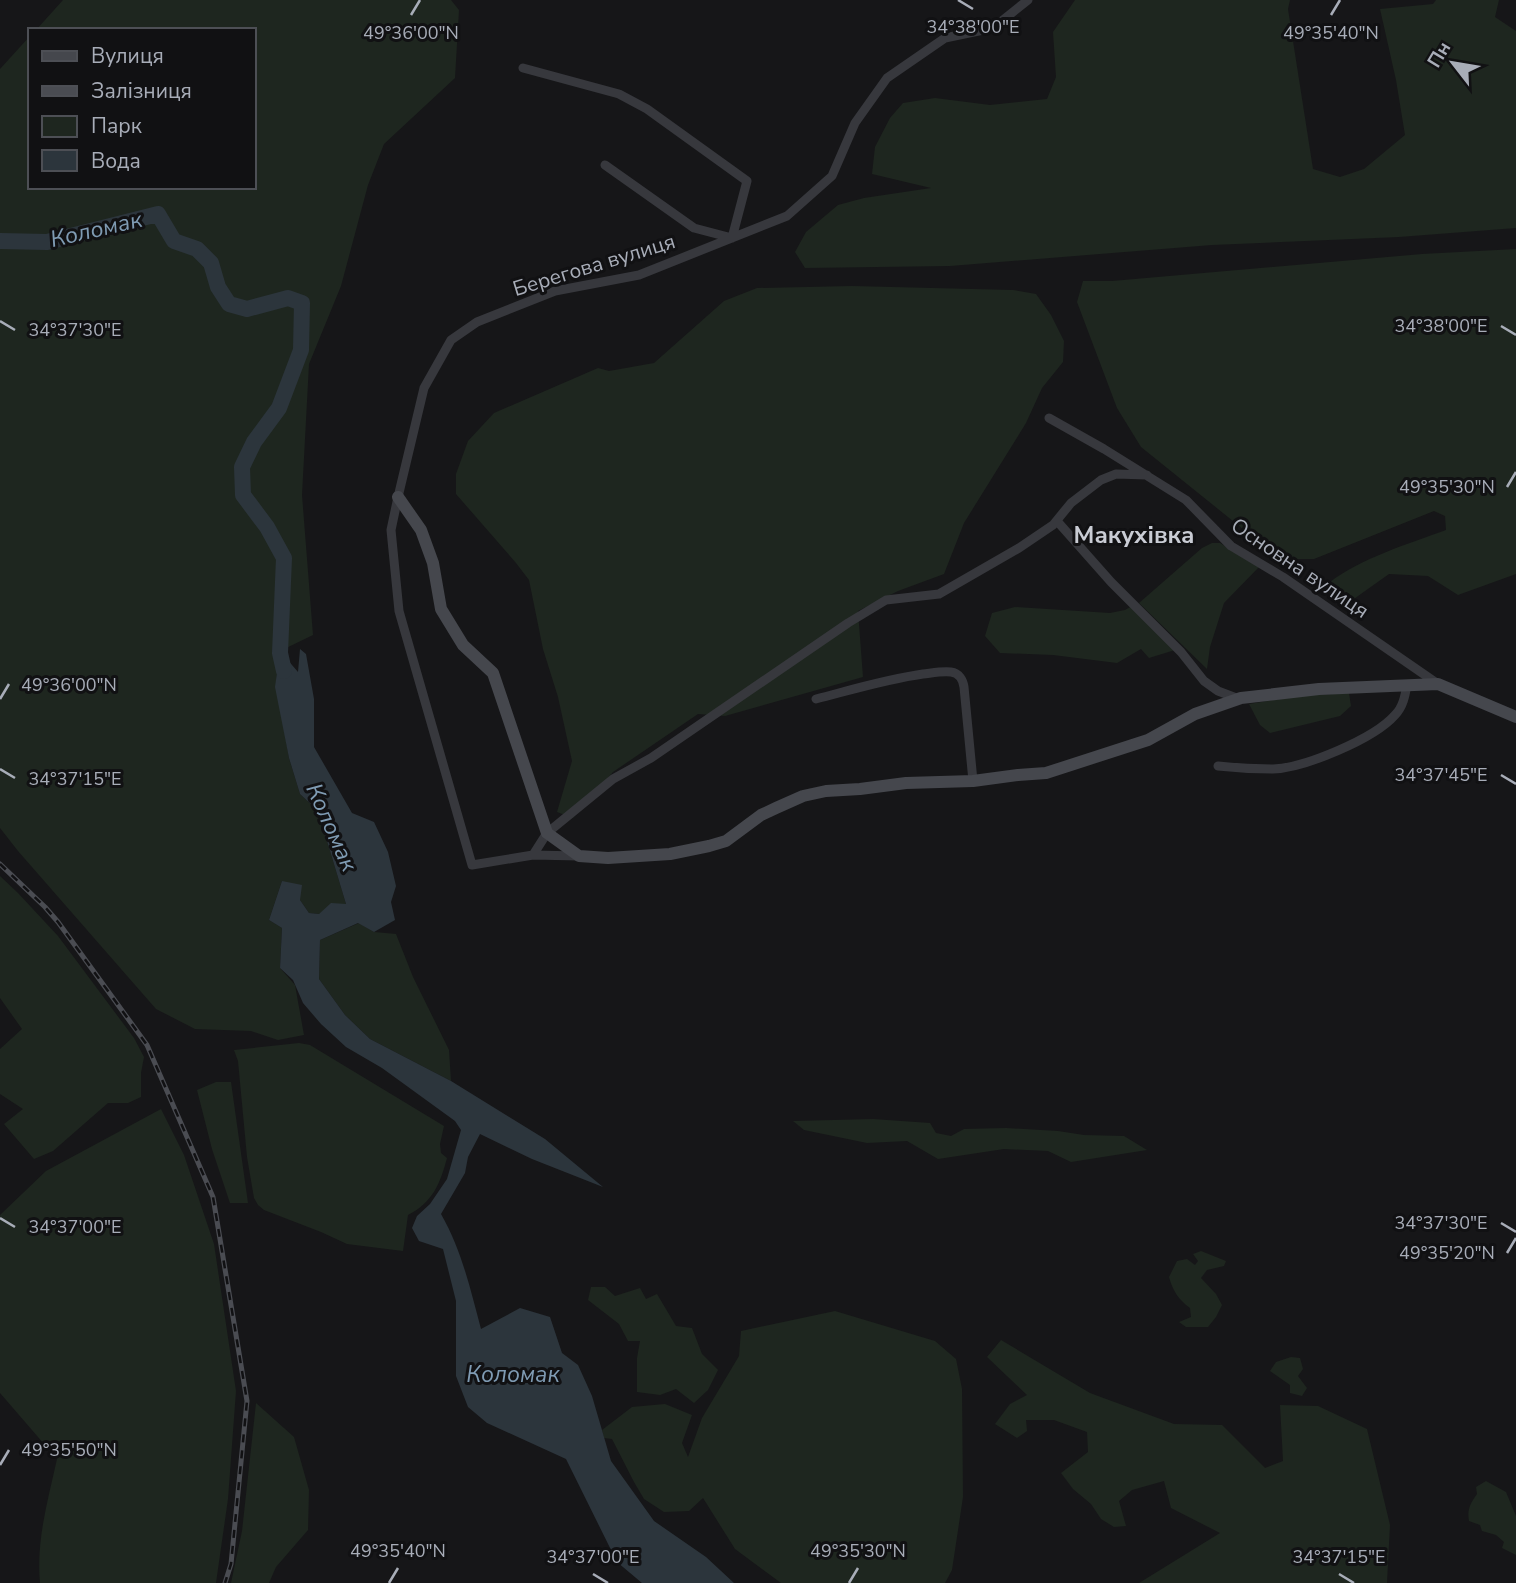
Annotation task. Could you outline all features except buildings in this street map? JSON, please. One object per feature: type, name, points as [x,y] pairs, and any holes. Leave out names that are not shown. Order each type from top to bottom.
[{"type":"street","name":"Берегова вулиця","points":[[533,855],[472,865],[399,611],[391,530],[424,388],[451,340],[477,322],[555,291],[639,275],[787,216],[832,176],[855,123],[887,78],[945,38],[993,29],[1028,0]]},
{"type":"street","points":[[523,68],[619,94],[647,109],[747,181],[732,238],[694,228],[605,165]]},
{"type":"street","name":"Основна вулиця","points":[[1049,418],[1186,500],[1231,546],[1283,577],[1438,684]]},
{"type":"street","points":[[533,855],[547,833],[612,779],[651,758],[848,623],[886,600],[939,594],[1019,548],[1057,521],[1071,503],[1101,480],[1116,474],[1147,475]]},
{"type":"street","points":[[398,497],[421,530],[433,563],[442,609],[463,645],[493,673],[547,833],[579,856]]},
{"type":"street","points":[[1057,521],[1205,681],[1218,691],[1239,699]]},
{"type":"street","points":[[816,699],[903,677],[940,672],[956,674],[964,687],[973,781]]},
{"type":"street","points":[[533,855],[608,858],[670,853],[726,841],[776,807],[815,793],[906,783],[973,781],[1046,773],[1148,740],[1195,714],[1239,699],[1319,689],[1438,684],[1516,717]]},
{"type":"street","points":[[1218,766],[1273,769],[1332,753],[1389,721],[1402,705],[1407,685]]},
{"type":"green space","points":[[63,0],[451,0],[459,10],[455,78],[384,144],[368,185],[341,286],[309,364],[302,495],[313,635],[280,651],[276,682],[289,758],[300,794],[318,811],[346,904],[319,914],[309,913],[282,881],[269,920],[282,928],[280,968],[295,985],[304,1035],[278,1040],[251,1031],[195,1029],[156,1009],[0,828],[0,69],[28,38],[28,189],[256,189],[256,28],[38,28]]},
{"type":"green space","points":[[1075,0],[1290,0],[1288,9],[1313,169],[1340,177],[1364,169],[1405,135],[1380,9],[1433,4],[1436,0],[1499,0],[1495,17],[1516,31],[1516,228],[1399,237],[1212,245],[950,266],[805,268],[795,252],[806,232],[838,205],[864,198],[931,188],[872,174],[875,147],[890,118],[903,103],[935,98],[990,105],[1047,99],[1056,77],[1053,32]]},
{"type":"green space","points":[[1516,249],[1516,574],[1458,595],[1428,576],[1389,574],[1351,601],[1334,596],[1330,582],[1370,559],[1446,530],[1445,516],[1434,511],[1314,559],[1286,559],[1264,546],[1141,447],[1117,408],[1077,302],[1083,281],[1112,281],[1422,254]]},
{"type":"green space","points":[[852,286],[1013,290],[1036,294],[1051,315],[1064,341],[1063,362],[1042,388],[1026,423],[964,523],[944,574],[898,591],[858,611],[863,677],[725,716],[698,714],[613,772],[573,818],[557,812],[572,761],[558,697],[543,649],[529,580],[456,494],[456,474],[468,441],[494,413],[598,368],[609,371],[654,363],[724,301],[757,288]]},
{"type":"green space","points":[[1212,543],[1220,543],[1259,567],[1224,603],[1210,647],[1207,669],[1139,603],[1202,548]]},
{"type":"green space","points":[[1132,606],[1175,650],[1149,658],[1141,649],[1117,663],[1053,655],[1000,653],[985,636],[992,613],[1015,607],[1110,613]]},
{"type":"green space","points":[[1349,693],[1351,706],[1340,716],[1270,733],[1260,725],[1249,704],[1297,696]]},
{"type":"green space","points":[[0,876],[58,936],[134,1038],[144,1057],[141,1097],[128,1103],[108,1103],[53,1151],[34,1159],[4,1124],[23,1109],[0,1094],[0,1049],[22,1029],[0,998]]},
{"type":"green space","points":[[359,923],[374,932],[396,934],[413,977],[449,1050],[451,1081],[370,1039],[345,1015],[319,979],[320,940]]},
{"type":"green space","points":[[299,1043],[310,1045],[444,1126],[440,1144],[441,1153],[447,1158],[438,1184],[429,1198],[408,1215],[403,1251],[347,1244],[264,1210],[254,1198],[247,1157],[238,1061],[234,1050]]},
{"type":"green space","points":[[216,1082],[231,1082],[248,1203],[230,1203],[212,1149],[197,1090]]},
{"type":"green space","points":[[161,1109],[184,1155],[214,1244],[236,1391],[228,1499],[216,1583],[40,1583],[41,1536],[57,1459],[0,1393],[0,1215],[46,1171]]},
{"type":"green space","points":[[873,1119],[930,1123],[936,1133],[951,1136],[964,1129],[1006,1128],[1124,1136],[1147,1150],[1071,1162],[1048,1151],[1004,1149],[938,1159],[907,1141],[867,1143],[804,1130],[793,1121]]},
{"type":"green space","points":[[1201,1251],[1226,1261],[1224,1266],[1207,1270],[1201,1278],[1222,1305],[1208,1327],[1186,1327],[1179,1322],[1191,1317],[1190,1308],[1176,1294],[1169,1277],[1177,1261],[1187,1259],[1195,1265],[1198,1261],[1193,1254]]},
{"type":"green space","points":[[591,1287],[605,1287],[615,1296],[640,1288],[646,1299],[657,1294],[676,1326],[692,1328],[702,1354],[718,1370],[708,1390],[694,1403],[676,1389],[660,1395],[637,1392],[640,1341],[628,1341],[619,1324],[588,1300]]},
{"type":"green space","points":[[835,1311],[935,1341],[956,1359],[962,1389],[963,1497],[952,1570],[945,1583],[781,1583],[735,1549],[703,1498],[689,1511],[664,1512],[644,1499],[612,1439],[604,1438],[602,1430],[632,1407],[665,1404],[692,1415],[682,1443],[688,1457],[702,1418],[739,1356],[741,1331]]},
{"type":"green space","points":[[1001,1340],[1090,1393],[1174,1424],[1222,1425],[1265,1468],[1283,1461],[1280,1405],[1318,1406],[1367,1429],[1390,1525],[1387,1583],[1139,1583],[1220,1533],[1171,1508],[1164,1481],[1132,1490],[1119,1501],[1126,1526],[1114,1527],[1101,1519],[1091,1504],[1073,1489],[1061,1473],[1088,1452],[1087,1432],[1054,1420],[1026,1420],[1027,1431],[1017,1438],[995,1424],[1010,1404],[1027,1395],[987,1357]]},
{"type":"green space","points":[[1291,1357],[1300,1358],[1303,1369],[1298,1376],[1307,1388],[1302,1396],[1290,1393],[1290,1385],[1270,1371],[1276,1362]]},
{"type":"green space","points":[[256,1403],[294,1437],[309,1490],[308,1530],[276,1567],[269,1583],[231,1583],[242,1531]]},
{"type":"green space","points":[[1486,1481],[1506,1492],[1516,1516],[1516,1555],[1502,1548],[1504,1542],[1496,1535],[1482,1531],[1480,1525],[1469,1521],[1470,1507],[1477,1494],[1476,1487]]},
{"type":"water","name":"Коломак","points":[[300,649],[306,654],[314,699],[314,747],[352,813],[374,822],[388,852],[396,886],[391,902],[395,920],[374,932],[358,923],[320,940],[319,979],[345,1015],[370,1039],[451,1081],[545,1139],[603,1187],[532,1159],[480,1134],[468,1157],[465,1173],[441,1214],[460,1256],[481,1329],[520,1308],[550,1317],[562,1353],[578,1365],[592,1396],[611,1461],[654,1521],[706,1557],[734,1583],[642,1583],[617,1562],[566,1459],[487,1423],[468,1407],[456,1376],[456,1301],[443,1249],[419,1241],[412,1228],[417,1216],[430,1204],[447,1179],[461,1130],[455,1121],[382,1068],[346,1047],[321,1024],[303,1003],[293,980],[280,968],[282,928],[269,920],[282,881],[302,885],[300,900],[309,913],[319,914],[331,903],[346,904],[318,811],[300,794],[289,758],[275,687],[280,651],[298,672]]},
{"type":"waterway","name":"Коломак","points":[[0,241],[47,242],[158,214],[174,241],[197,249],[211,263],[218,287],[229,304],[247,309],[288,298],[302,303],[301,350],[279,408],[254,442],[242,467],[243,495],[267,527],[284,558],[280,653],[284,671]]},
{"type":"railway","points":[[0,864],[58,922],[147,1045],[213,1197],[247,1401],[231,1564],[225,1583]]},
{"type":"district","name":"Макухівка","points":[[1134,535]]}]
